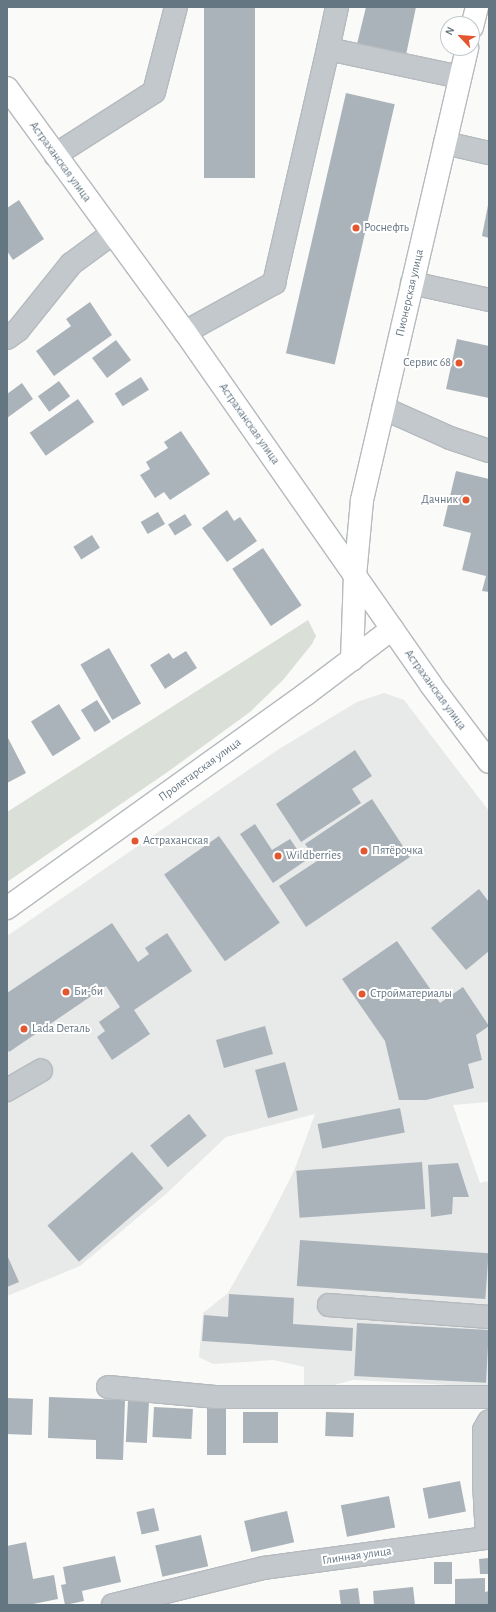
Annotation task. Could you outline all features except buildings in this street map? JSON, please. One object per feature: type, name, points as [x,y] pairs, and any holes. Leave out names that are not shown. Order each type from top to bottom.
[{"type":"main road","name":"Пионерская улица","points":[[352,660],[355,576],[362,500],[465,56]]},
{"type":"main road","name":"Астраханская улица","points":[[10,101],[54,154],[185,332],[431,685],[489,762]]},
{"type":"main road","name":"Пролетарская улица","points":[[7,908],[352,660],[392,629]]},
{"type":"street","points":[[54,154],[154,92],[176,7]]},
{"type":"street","points":[[185,332],[274,283],[337,7]]},
{"type":"street","points":[[328,49],[460,77]]},
{"type":"street","points":[[445,143],[489,153]]},
{"type":"street","points":[[7,338],[18,330],[71,264],[113,233]]},
{"type":"street","points":[[412,283],[489,300]]},
{"type":"street","points":[[384,408],[450,438],[489,451]]},
{"type":"street","points":[[7,1090],[41,1070]]},
{"type":"street","points":[[329,1304],[489,1317]]},
{"type":"street","points":[[108,1387],[215,1398],[489,1397]]},
{"type":"street","name":"Глинная улица","points":[[113,1605],[264,1568],[487,1538],[484,1481],[484,1430],[489,1421]]},
{"type":"shaded area","points":[[308,620],[316,636],[312,644],[283,680],[250,712],[169,771],[7,882],[7,812]]},
{"type":"shaded area","points":[[384,693],[404,700],[489,811],[489,1102],[453,1105],[480,1183],[487,1181],[489,1185],[489,1387],[353,1380],[304,1393],[304,1367],[274,1360],[213,1364],[199,1357],[203,1313],[228,1293],[267,1224],[294,1171],[315,1114],[226,1137],[167,1193],[80,1266],[7,1296],[7,936],[279,749],[357,702]]},
{"type":"place","name":"Роснефть","points":[[356,228]]},
{"type":"place","name":"Сервис 68","points":[[459,363]]},
{"type":"place","name":"Дачник","points":[[466,500]]},
{"type":"place","name":"Астраханская","points":[[135,841]]},
{"type":"place","name":"Пятёрочка","points":[[364,851]]},
{"type":"place","name":"Wildberries","points":[[278,856]]},
{"type":"place","name":"Би-би","points":[[66,992]]},
{"type":"place","name":"Стройматериалы","points":[[362,994]]},
{"type":"place","name":"Lada Dеталь","points":[[24,1029]]}]
